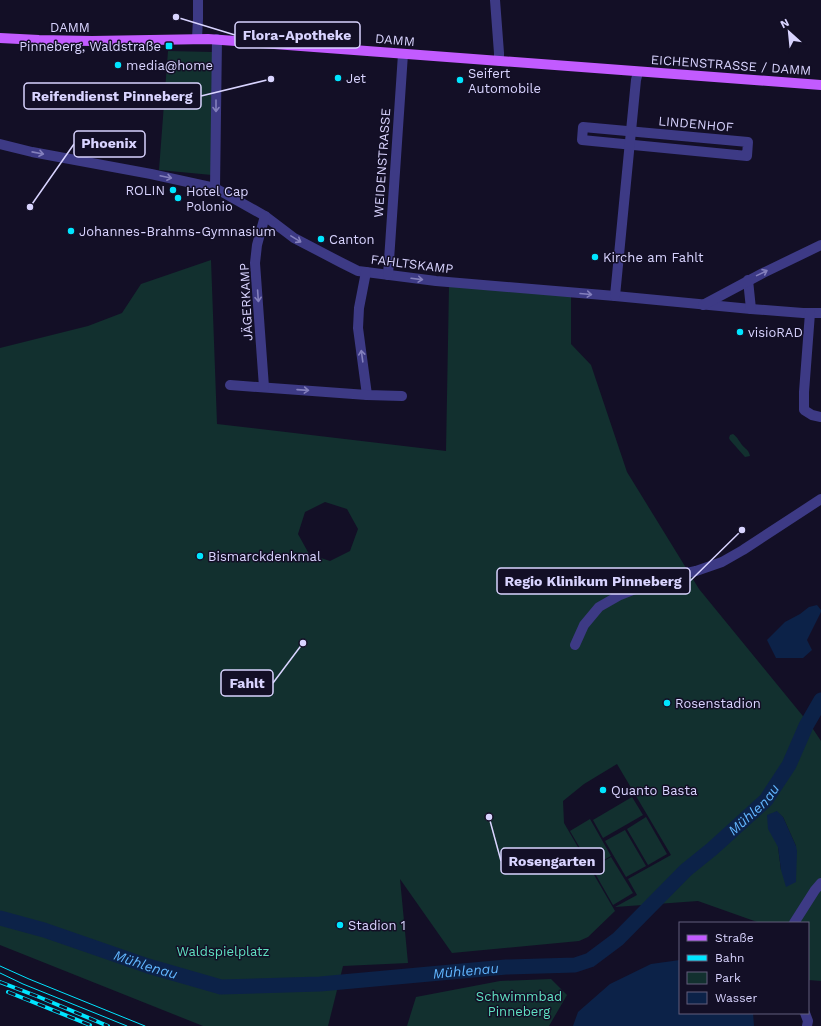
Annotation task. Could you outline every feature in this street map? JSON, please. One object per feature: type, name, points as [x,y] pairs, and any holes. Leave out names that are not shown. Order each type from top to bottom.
[{"type":"main road","name":"DAMM","points":[[0,38],[39,40],[217,39],[596,68]]},
{"type":"main road","name":"EICHENSTRASSE / DAMM","points":[[596,68],[821,85]]},
{"type":"street","points":[[197,38],[198,0]]},
{"type":"street","points":[[495,0],[499,61]]},
{"type":"street","points":[[216,188],[217,39]]},
{"type":"street","name":"WEIDENSTRASSE","points":[[388,275],[403,54]]},
{"type":"street","points":[[615,296],[638,72]]},
{"type":"street","name":"LINDENHOF","points":[[583,127],[631,131],[748,142],[747,156],[582,140],[583,127]]},
{"type":"street","name":"FAHLTSKAMP","points":[[0,144],[216,188],[265,216],[294,238],[358,271],[449,282],[703,305],[821,313]]},
{"type":"street","name":"JÄGERKAMP","points":[[264,387],[255,263],[265,216]]},
{"type":"street","points":[[703,305],[748,280],[821,245]]},
{"type":"street","points":[[366,272],[359,308],[358,328],[367,395]]},
{"type":"street","points":[[748,280],[751,309]]},
{"type":"street","points":[[810,313],[804,410],[812,415],[821,417]]},
{"type":"street","points":[[230,385],[367,395],[402,396]]},
{"type":"street","points":[[575,645],[584,625],[599,607],[620,595],[646,585],[722,562],[821,499]]},
{"type":"street","points":[[795,922],[821,883]]},
{"type":"street","points":[[805,1014],[808,1021],[807,1026]]},
{"type":"green space","points":[[168,51],[212,52],[212,175],[159,170]]},
{"type":"green space","name":"Waldspielplatz","points":[[211,260],[217,424],[446,451],[449,286],[571,296],[571,344],[591,365],[627,472],[699,589],[811,726],[821,741],[821,981],[809,980],[809,922],[757,922],[698,901],[615,907],[637,895],[628,879],[671,855],[617,764],[584,784],[563,801],[564,823],[615,911],[588,937],[579,941],[452,953],[400,879],[408,963],[343,966],[328,1026],[203,1026],[0,945],[0,348],[88,326],[122,313],[141,284]],"holes":[[[325,502],[347,509],[358,529],[350,551],[330,561],[309,554],[298,534],[305,512]],[[776,811],[783,817],[796,846],[781,870]]]},
{"type":"green space","points":[[733,434],[737,437],[750,456],[745,457],[730,440],[730,435]]},
{"type":"green space","points":[[632,797],[643,815],[603,838],[593,820]]},
{"type":"green space","points":[[646,817],[667,854],[648,865],[627,829]]},
{"type":"green space","points":[[590,819],[611,856],[591,867],[570,831]]},
{"type":"green space","points":[[625,830],[646,866],[626,877],[605,841]]},
{"type":"green space","points":[[611,857],[633,893],[613,905],[592,868]]},
{"type":"green space","name":"Schwimmbad Pinneberg","points":[[551,979],[567,995],[549,1026],[407,1026],[416,997],[500,981]]},
{"type":"water","points":[[817,605],[821,612],[807,640],[812,650],[803,658],[776,658],[767,640],[785,622],[809,607]]},
{"type":"water","points":[[777,811],[783,817],[797,851],[796,882],[786,887],[781,870],[778,847],[768,829],[767,815]]},
{"type":"water","points":[[679,960],[679,1014],[753,1014],[754,1026],[573,1026],[578,1012],[610,984],[651,964]]},
{"type":"waterway","name":"Mühlenau","points":[[0,918],[44,930],[148,966],[221,987],[320,984],[506,967],[575,965],[590,960],[618,939],[686,870],[712,849],[766,800],[789,765],[806,726],[821,700]]},
{"type":"tram line","points":[[0,966],[145,1026]]},
{"type":"tram line","points":[[0,973],[23,984],[127,1026]]},
{"type":"railway","points":[[0,982],[108,1026]]},
{"type":"railway","points":[[8,992],[90,1025]]},
{"type":"place","name":"Flora-Apotheke","points":[[176,17]]},
{"type":"place","name":"Pinneberg, Waldstraße","points":[[169,46]]},
{"type":"place","name":"media@home","points":[[118,65]]},
{"type":"place","name":"Jet","points":[[338,78]]},
{"type":"place","name":"Reifendienst Pinneberg","points":[[271,79]]},
{"type":"place","name":"Seifert Automobile","points":[[460,80]]},
{"type":"place","name":"ROLIN","points":[[173,190]]},
{"type":"place","name":"Hotel Cap Polonio","points":[[178,198]]},
{"type":"place","name":"Phoenix","points":[[30,207]]},
{"type":"place","name":"Johannes-Brahms-Gymnasium","points":[[71,231]]},
{"type":"place","name":"Canton","points":[[321,239]]},
{"type":"place","name":"Kirche am Fahlt","points":[[595,257]]},
{"type":"place","name":"visioRAD","points":[[740,332]]},
{"type":"place","name":"Regio Klinikum Pinneberg","points":[[742,530]]},
{"type":"place","name":"Bismarckdenkmal","points":[[200,556]]},
{"type":"place","name":"Fahlt","points":[[303,643]]},
{"type":"place","name":"Rosenstadion","points":[[667,703]]},
{"type":"place","name":"Quanto Basta","points":[[603,790]]},
{"type":"place","name":"Rosengarten","points":[[489,817]]},
{"type":"place","name":"Stadion 1","points":[[340,925]]}]
